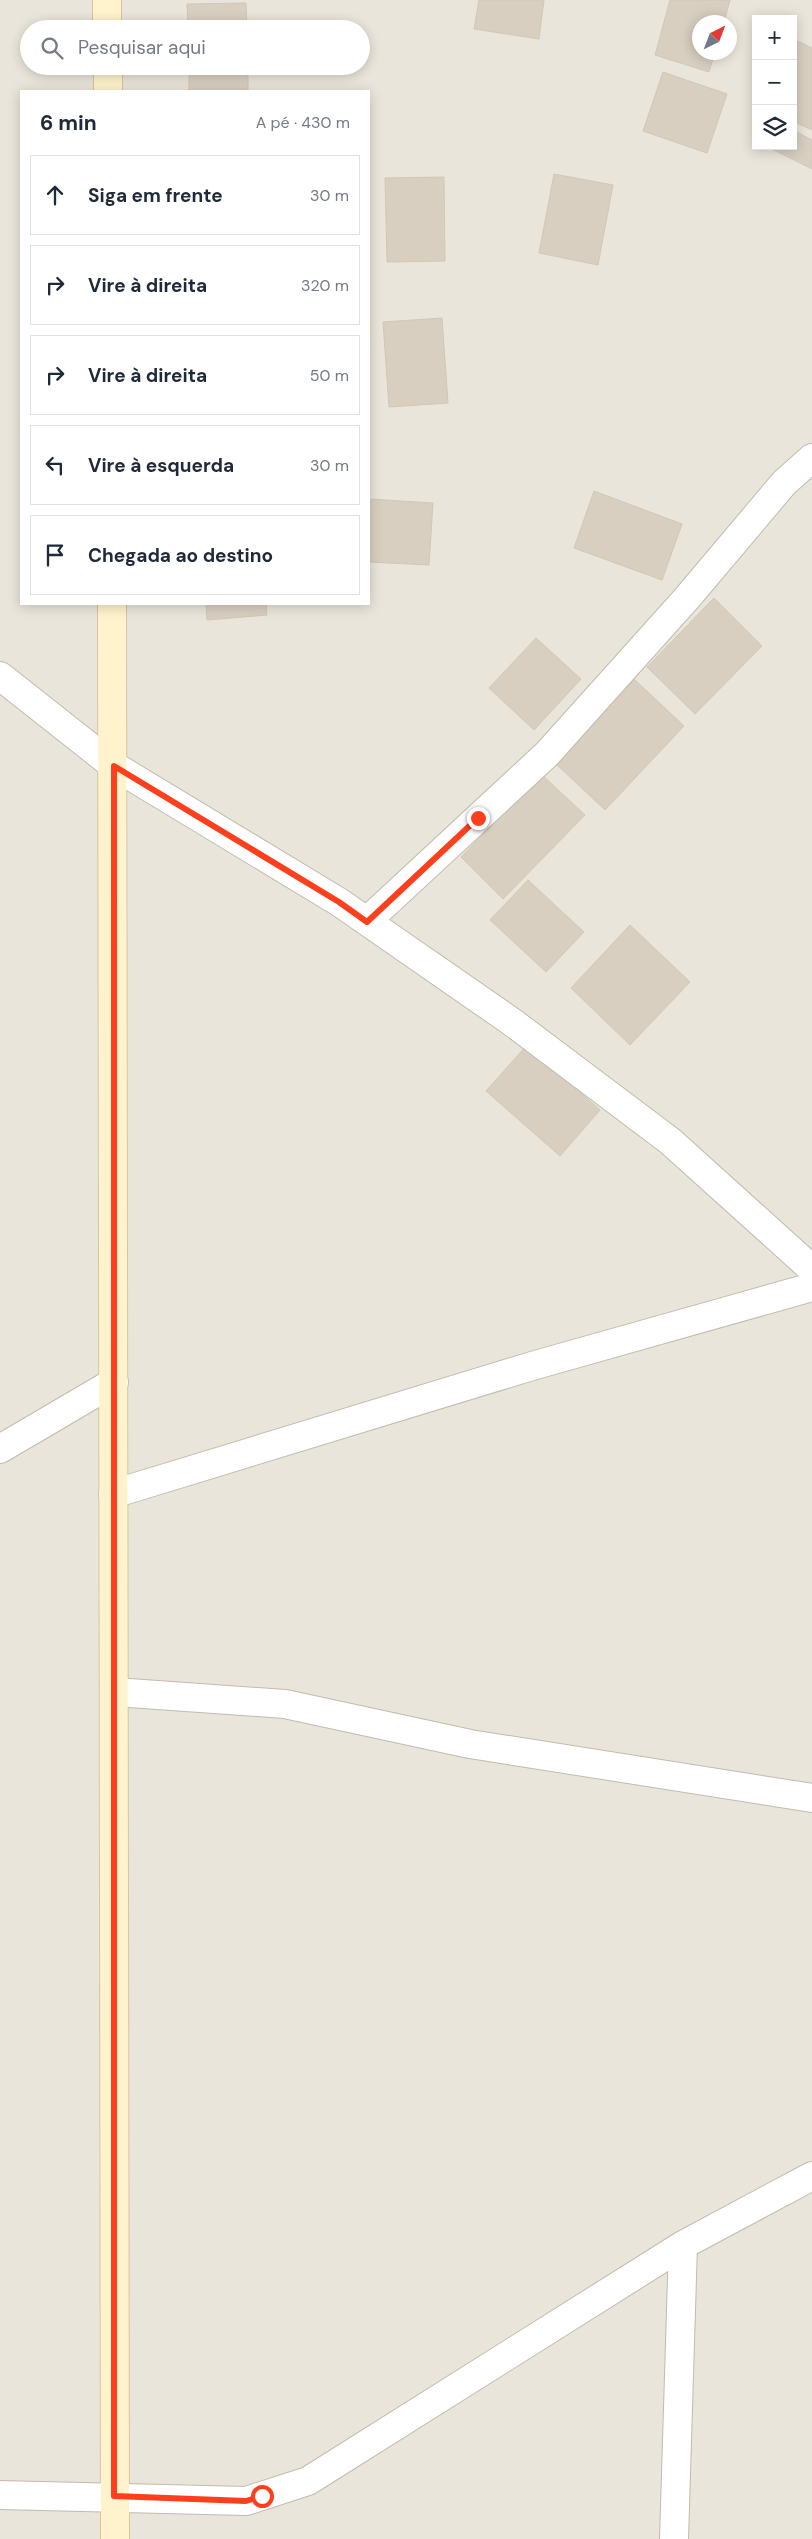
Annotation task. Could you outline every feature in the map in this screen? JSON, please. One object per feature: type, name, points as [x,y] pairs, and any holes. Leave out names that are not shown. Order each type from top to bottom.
[{"type":"main road","points":[[107,0],[107,20]]},
{"type":"main road","points":[[108,75],[108,90]]},
{"type":"main road","points":[[112,605],[114,766],[115,2539]]},
{"type":"street","points":[[367,922],[547,754],[687,598],[784,484],[812,458]]},
{"type":"street","points":[[0,676],[114,766],[339,902],[512,1022],[670,1141],[812,1269]]},
{"type":"street","points":[[114,1494],[532,1366],[812,1287]]},
{"type":"street","points":[[0,1449],[114,1382]]},
{"type":"street","points":[[114,1692],[285,1704],[470,1744],[812,1798]]},
{"type":"street","points":[[0,2495],[114,2496],[246,2501],[308,2481],[683,2245],[812,2176]]},
{"type":"street","points":[[674,2539],[683,2245]]},
{"type":"shaded area","points":[[0,0],[812,0],[812,2539],[0,2539]]},
{"type":"building","points":[[479,0],[544,0],[539,39],[474,29]]},
{"type":"building","points":[[670,0],[730,0],[726,15],[692,15],[692,60],[713,60],[709,72],[655,55]]},
{"type":"building","points":[[246,3],[247,20],[188,20],[187,4]]},
{"type":"building","points":[[797,41],[812,48],[812,130],[797,123]]},
{"type":"building","points":[[663,72],[727,94],[707,153],[643,131]]},
{"type":"building","points":[[189,75],[248,75],[248,90],[189,90]]},
{"type":"building","points":[[797,132],[812,140],[812,169],[774,150],[797,150]]},
{"type":"building","points":[[554,174],[613,185],[598,265],[539,253]]},
{"type":"building","points":[[444,177],[445,261],[387,262],[385,178]]},
{"type":"building","points":[[442,318],[448,403],[389,407],[383,322]]},
{"type":"building","points":[[594,491],[682,524],[662,580],[574,548]]},
{"type":"building","points":[[370,499],[433,503],[429,565],[370,562]]},
{"type":"building","points":[[714,598],[762,646],[695,714],[647,667]]},
{"type":"building","points":[[206,605],[266,605],[267,615],[207,620]]},
{"type":"building","points":[[536,638],[581,679],[534,730],[489,688]]},
{"type":"building","points":[[634,679],[684,726],[605,810],[554,762]]},
{"type":"building","points":[[541,774],[585,815],[503,899],[461,857]]},
{"type":"building","points":[[528,880],[584,932],[546,972],[490,920]]},
{"type":"building","points":[[630,925],[690,982],[630,1045],[571,988]]},
{"type":"building","points":[[527,1045],[600,1110],[560,1156],[486,1091]]},
{"type":"route","points":[[262,2496],[246,2501],[114,2496],[114,766],[339,902],[367,922],[478,818]]}]
